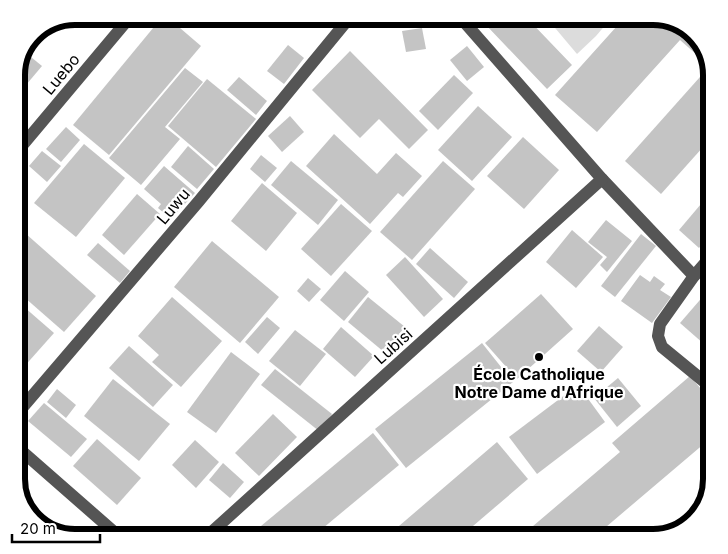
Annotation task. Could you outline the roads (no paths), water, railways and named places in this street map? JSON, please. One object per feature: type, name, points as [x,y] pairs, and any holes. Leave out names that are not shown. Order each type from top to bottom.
[{"type":"street","name":"Luebo","points":[[25,141],[123,25]]},
{"type":"street","name":"Luwu","points":[[25,404],[199,201],[344,25]]},
{"type":"street","points":[[467,25],[602,179],[694,276]]},
{"type":"street","name":"Lubisi","points":[[215,529],[602,179]]},
{"type":"street","points":[[703,266],[660,324],[658,336],[662,346],[703,380]]},
{"type":"street","points":[[25,454],[111,529]]},
{"type":"place","name":"École Catholique Notre Dame d'Afrique","points":[[539,357]]}]
